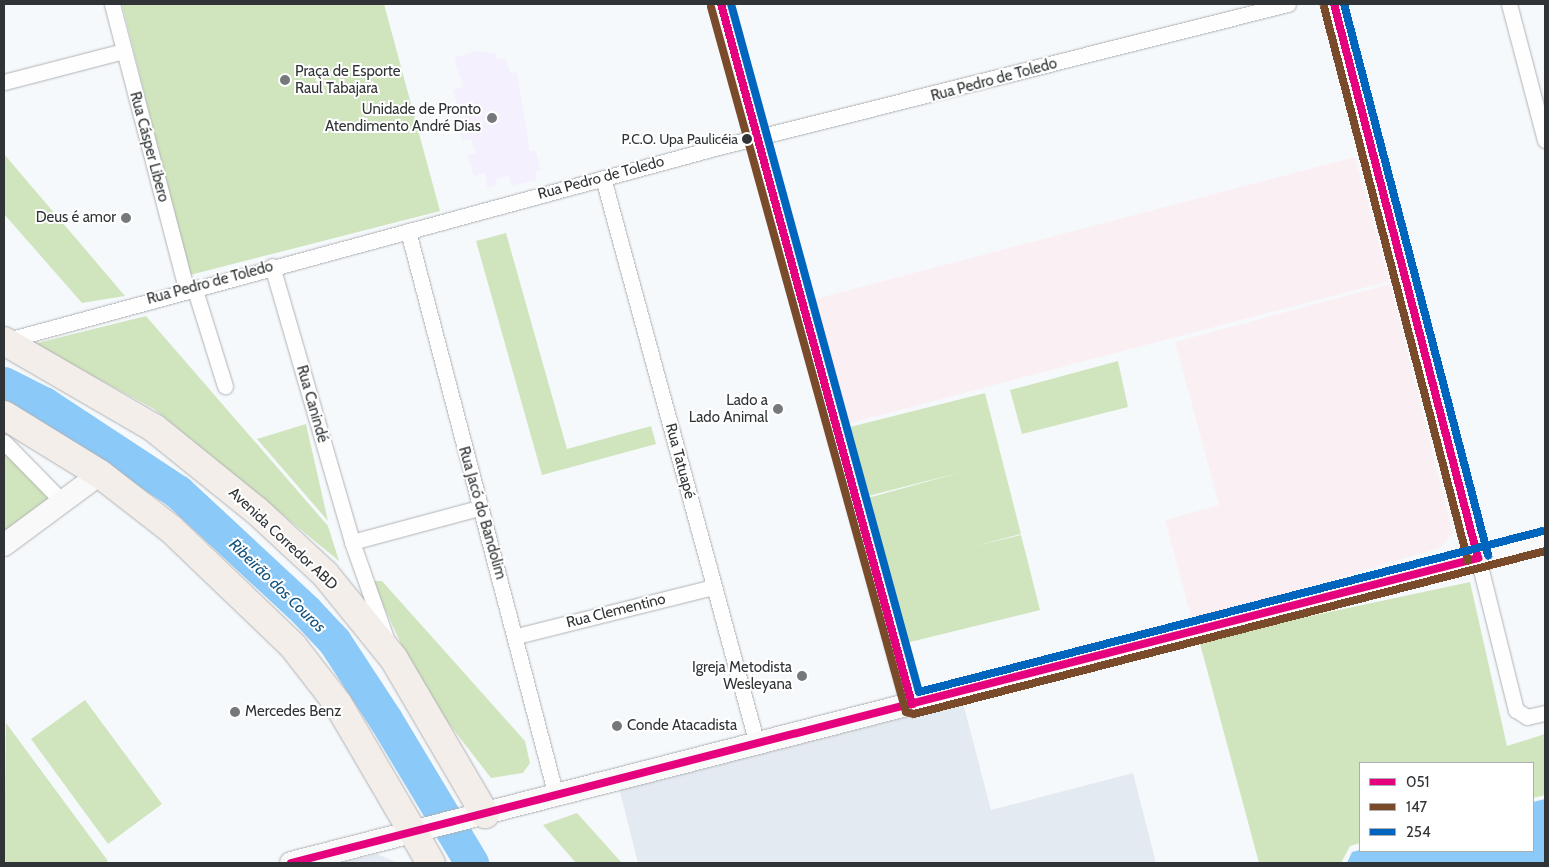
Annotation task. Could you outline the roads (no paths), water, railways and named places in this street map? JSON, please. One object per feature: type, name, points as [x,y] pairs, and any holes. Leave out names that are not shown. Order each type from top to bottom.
[{"type":"highway","name":"Avenida Corredor ABD","points":[[4,341],[154,428],[257,511],[325,574],[394,659],[477,816]]},
{"type":"highway","points":[[4,415],[100,474],[171,529],[293,646],[338,704],[419,828],[431,863]]},
{"type":"street","name":"Rua Cásper Libero","points":[[112,4],[190,288],[225,386]]},
{"type":"street","points":[[721,4],[756,138],[912,704]]},
{"type":"street","name":"Rua Pedro de Toledo","points":[[4,341],[190,288],[602,178],[1288,4]]},
{"type":"street","points":[[1334,4],[1516,710],[1527,717],[1545,713]]},
{"type":"street","points":[[1509,4],[1545,140]]},
{"type":"street","points":[[4,82],[124,51]]},
{"type":"street","name":"Rua Tatuapé","points":[[602,178],[756,744]]},
{"type":"street","name":"Rua Jacó do Bandolim","points":[[408,231],[480,508],[517,636],[556,796]]},
{"type":"street","name":"Rua Canindé","points":[[272,266],[352,542],[394,659]]},
{"type":"street","points":[[4,442],[62,501]]},
{"type":"street","points":[[4,545],[100,474]]},
{"type":"street","points":[[352,542],[480,508]]},
{"type":"street","points":[[291,863],[419,828],[477,816],[556,796],[1545,541]]},
{"type":"street","name":"Rua Clementino","points":[[517,636],[714,587]]},
{"type":"water","points":[[1545,799],[1545,863],[1347,863],[1352,852],[1359,850],[1359,852],[1534,852],[1534,802]]},
{"type":"waterway","name":"Ribeirão dos Couros","points":[[4,384],[44,404],[178,492],[306,611],[335,642],[386,720],[472,863]]},
{"type":"place","name":"Praça de Esporte Raul Tabajara","points":[[285,80]]},
{"type":"place","name":"Unidade de Pronto Atendimento André Dias","points":[[492,118]]},
{"type":"place","name":"P.C.O. Upa Paulicéia","points":[[747,139]]},
{"type":"place","name":"Deus é amor","points":[[126,218]]},
{"type":"place","name":"Lado a Lado Animal","points":[[778,409]]},
{"type":"place","name":"Igreja Metodista Wesleyana","points":[[802,676]]},
{"type":"place","name":"Mercedes Benz","points":[[235,712]]},
{"type":"place","name":"Conde Atacadista","points":[[617,726]]}]
